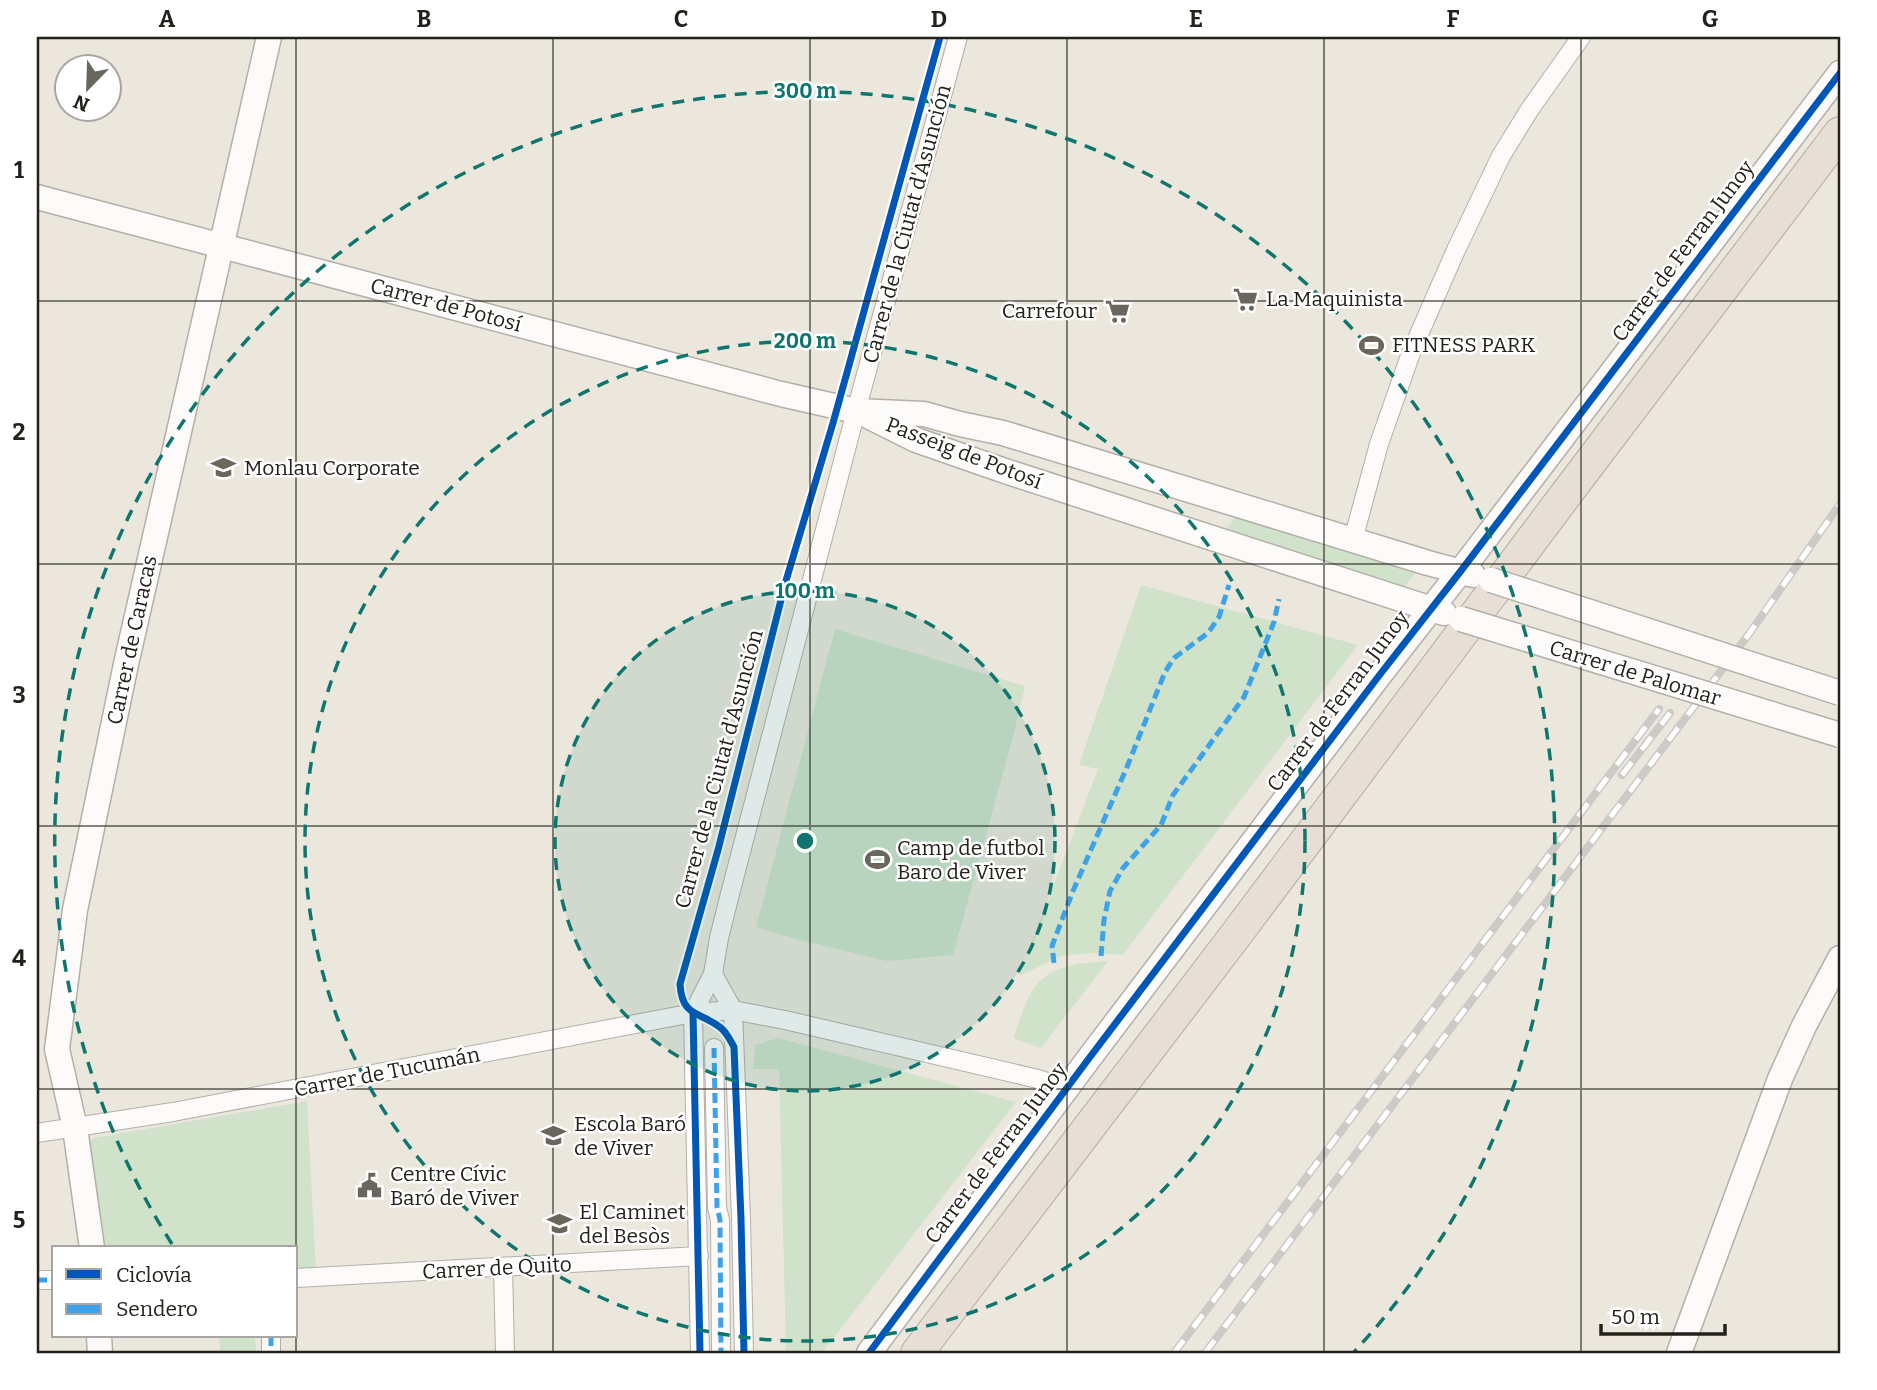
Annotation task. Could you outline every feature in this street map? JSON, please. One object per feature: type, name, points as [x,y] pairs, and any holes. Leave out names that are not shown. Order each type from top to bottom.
[{"type":"highway","points":[[917,1353],[1231,942],[1840,132]]},
{"type":"street","name":"Carrer de Caracas","points":[[92,1246],[75,1128],[57,1049],[75,910],[125,664],[270,37]]},
{"type":"street","name":"Carrer de la Ciutat d'Asunción","points":[[713,974],[730,894],[856,411],[958,37]]},
{"type":"street","points":[[1353,540],[1379,444],[1430,307],[1501,156],[1530,109],[1581,37]]},
{"type":"street","name":"Carrer de Ferran Junoy","points":[[869,1353],[1431,608],[1840,73]]},
{"type":"street","name":"Carrer de Potosí","points":[[37,197],[856,411]]},
{"type":"street","name":"Passeig de Potosí","points":[[856,411],[925,414],[1003,433],[1461,572]]},
{"type":"street","name":"Passeig de Potosí","points":[[856,411],[916,440],[1005,471],[1431,608]]},
{"type":"street","name":"Carrer de Palomar","points":[[1461,572],[1840,693]]},
{"type":"street","name":"Carrer de Palomar","points":[[1431,608],[1840,735]]},
{"type":"street","points":[[1679,1353],[1780,1079],[1799,1035],[1840,958]]},
{"type":"street","points":[[713,974],[733,1010],[744,1353]]},
{"type":"street","points":[[700,1353],[693,1013],[713,974]]},
{"type":"street","name":"Carrer de Tucumán","points":[[37,1133],[198,1107],[693,1013],[733,1010],[1038,1079],[1064,1092]]},
{"type":"street","points":[[713,1048],[716,1207],[720,1220],[721,1353]]},
{"type":"street","name":"Carrer de Quito","points":[[298,1278],[699,1256]]},
{"type":"street","points":[[503,1268],[505,1353]]},
{"type":"green space","points":[[1238,515],[1417,571],[1402,590],[1223,533]]},
{"type":"green space","points":[[1141,585],[1358,645],[1123,955],[1091,953],[1061,956],[1019,976],[1098,769],[1079,765]]},
{"type":"green space","name":"Camp de futbol Baro de Viver","points":[[835,629],[1025,686],[953,955],[887,961],[756,927]]},
{"type":"green space","points":[[1108,961],[1041,1048],[1013,1038],[1028,999],[1041,980],[1068,966]]},
{"type":"green space","points":[[778,1038],[1016,1102],[822,1353],[786,1353],[779,1069],[753,1069],[755,1045]]},
{"type":"green space","points":[[307,1101],[316,1271],[298,1272],[298,1246],[102,1246],[88,1143],[94,1138]]},
{"type":"green space","points":[[219,1338],[255,1338],[256,1353],[220,1353]]},
{"type":"railway","points":[[1205,1353],[1749,634],[1840,504]]},
{"type":"railway","points":[[1174,1353],[1659,709]]},
{"type":"railway","points":[[1622,775],[1670,713]]},
{"type":"marked path","points":[[1054,963],[1052,946],[1165,672],[1174,658],[1208,633],[1219,617],[1229,585]]},
{"type":"marked path","points":[[1101,956],[1110,891],[1123,868],[1161,825],[1173,795],[1244,697],[1274,622],[1279,599]]},
{"type":"marked path","points":[[714,1048],[721,1353]]},
{"type":"marked path","points":[[37,1280],[52,1280]]},
{"type":"marked path","points":[[271,1338],[271,1353]]},
{"type":"cycle path","points":[[744,1353],[734,1047],[721,1028],[688,1008],[681,995],[680,984],[718,850],[785,584],[833,423],[940,37]]},
{"type":"cycle path","points":[[869,1353],[1378,677],[1840,73]]},
{"type":"cycle path","points":[[693,1013],[700,1353]]},
{"type":"place","name":"La Maquinista","points":[[1246,299]]},
{"type":"place","name":"Carrefour","points":[[1117,311]]},
{"type":"place","name":"FITNESS PARK","points":[[1372,345]]},
{"type":"place","name":"Monlau Corporate","points":[[224,468]]},
{"type":"place","name":"Camp de futbol Baro de Viver","points":[[877,860]]},
{"type":"place","name":"Escola Baró de Viver","points":[[554,1136]]},
{"type":"place","name":"Centre Cívic Baró de Viver","points":[[370,1186]]},
{"type":"place","name":"El Caminet del Besòs","points":[[559,1224]]}]
